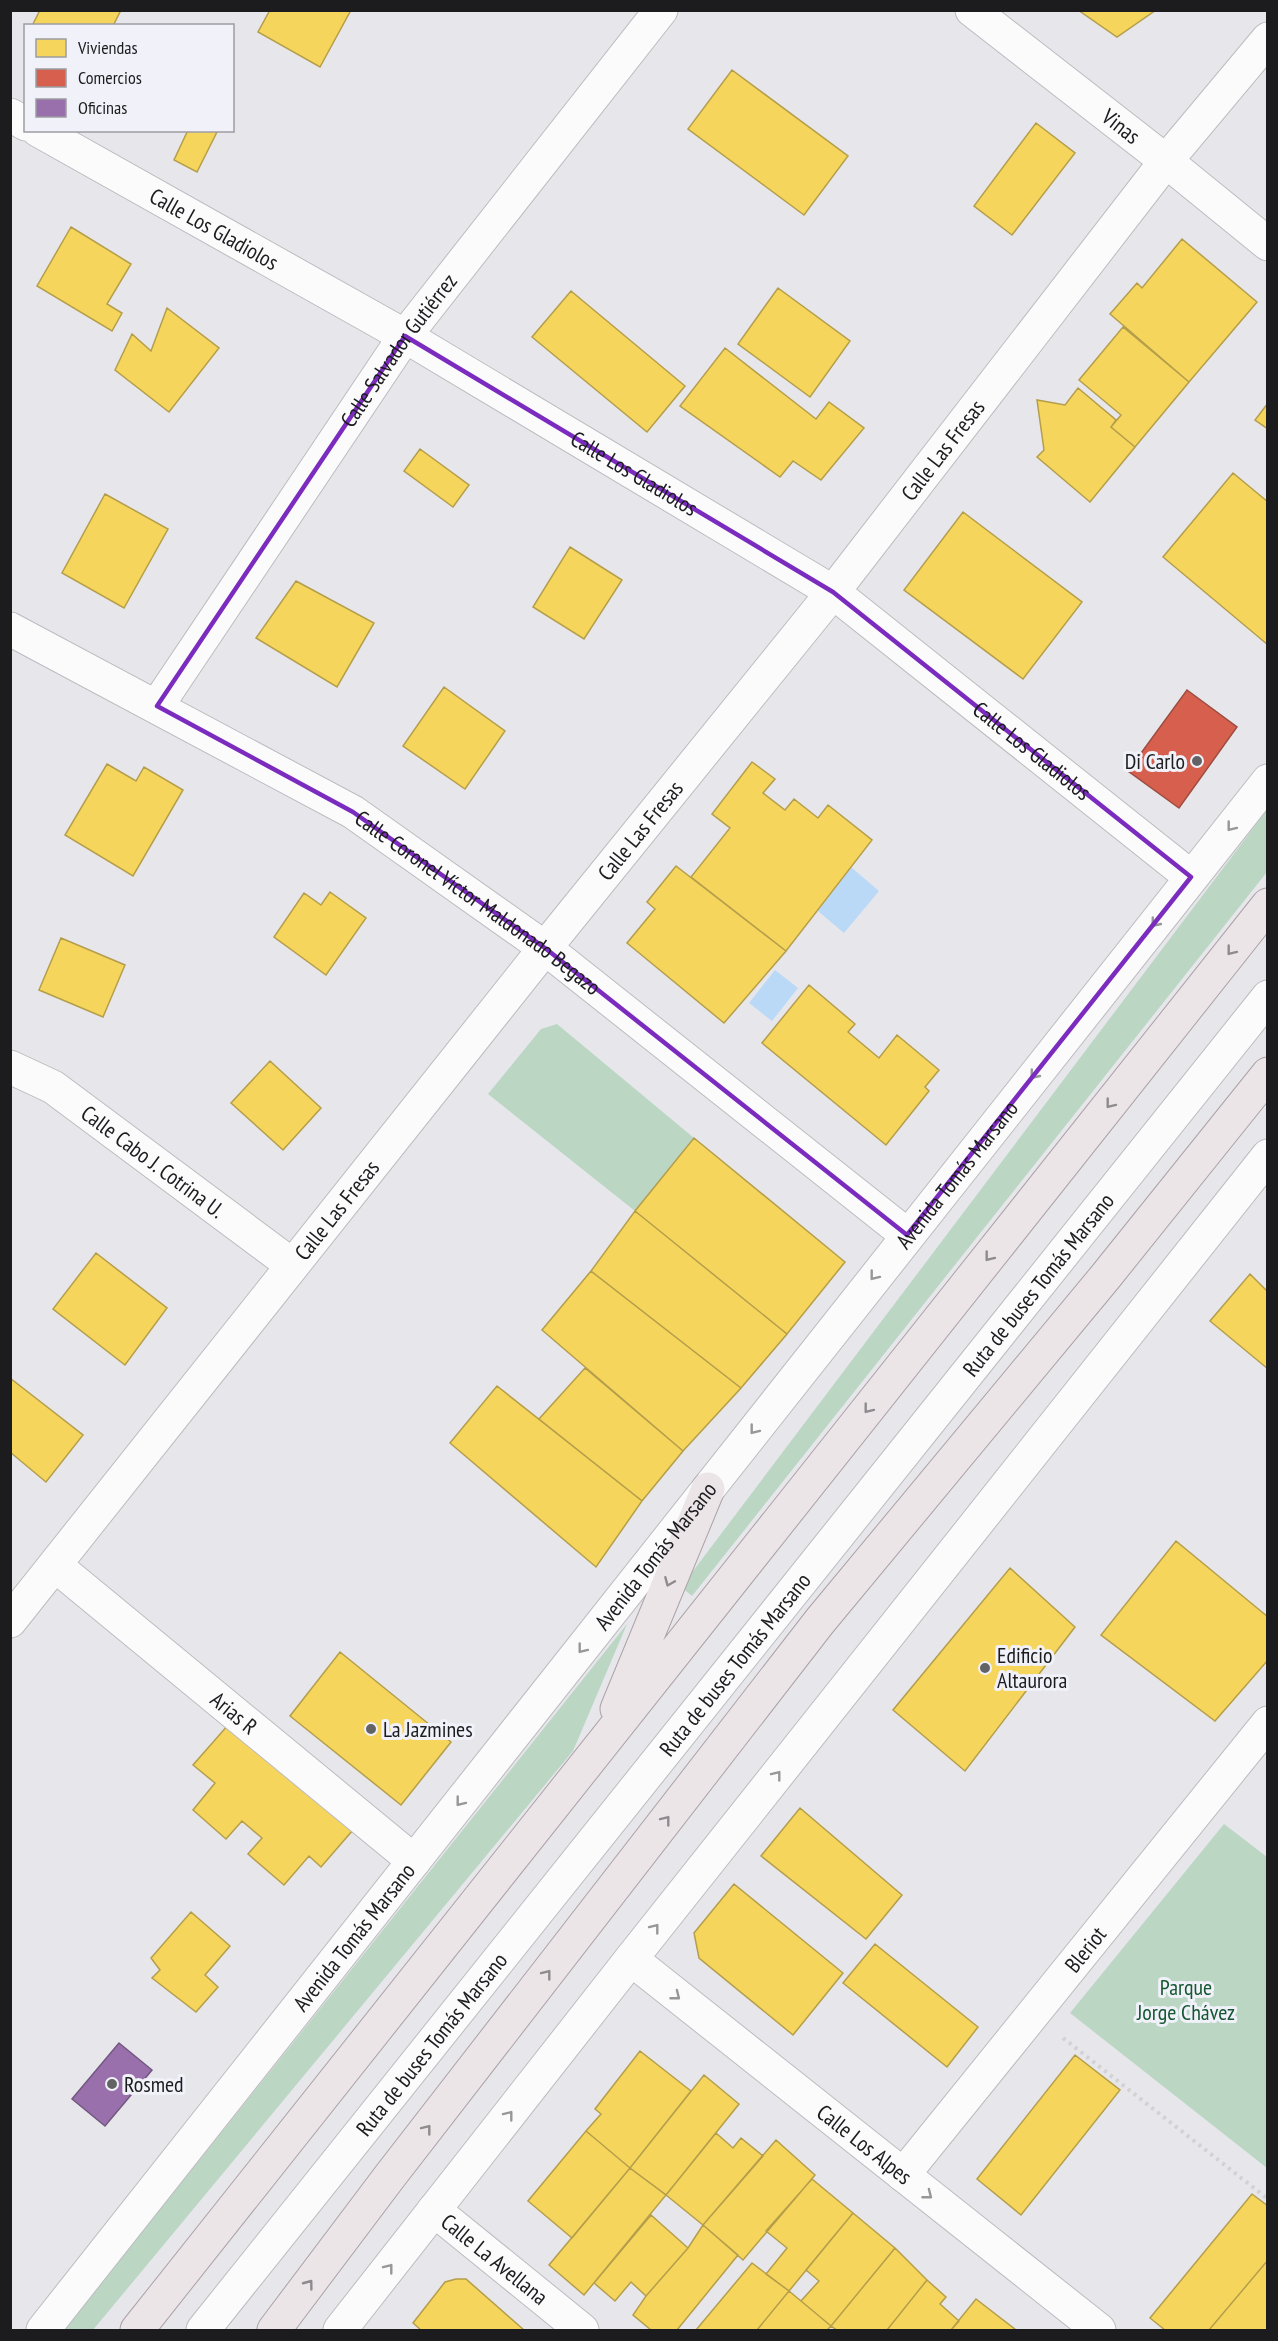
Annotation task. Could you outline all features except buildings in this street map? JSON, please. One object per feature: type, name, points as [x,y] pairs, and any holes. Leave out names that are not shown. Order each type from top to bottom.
[{"type":"main road","points":[[137,2331],[1268,905]]},
{"type":"main road","points":[[274,2331],[820,1621],[1106,1276],[1268,1074]]},
{"type":"main road","points":[[602,1744],[708,1489]]},
{"type":"street","name":"Calle Salvador Gutiérrez","points":[[157,706],[405,336],[661,10]]},
{"type":"street","name":"Vinas","points":[[972,10],[1166,161],[1268,244]]},
{"type":"street","name":"Calle Las Fresas","points":[[10,1621],[545,948],[833,592],[1166,161],[1268,39]]},
{"type":"street","points":[[10,115],[24,123]]},
{"type":"street","name":"Calle Los Gladiolos","points":[[42,132],[405,336],[833,592],[1191,877]]},
{"type":"street","name":"Calle Coronel Víctor Maldonado Begazo","points":[[10,629],[353,812],[545,948],[907,1235]]},
{"type":"street","name":"Avenida Tomás Marsano","points":[[43,2331],[1268,781]]},
{"type":"street","name":"Ruta de buses Tomás Marsano","points":[[203,2331],[1268,997]]},
{"type":"street","name":"Calle Cabo J. Cotrina U.","points":[[10,1067],[53,1087],[292,1265]]},
{"type":"street","points":[[340,2331],[631,1959],[1268,1156]]},
{"type":"street","name":"Arias R","points":[[56,1566],[414,1861]]},
{"type":"street","name":"Bleriot","points":[[903,2175],[1268,1723]]},
{"type":"street","name":"Calle Los Alpes","points":[[631,1959],[1099,2331]]},
{"type":"street","name":"Calle La Avellana","points":[[435,2210],[582,2331]]},
{"type":"path","points":[[1033,2014],[1268,2199]]},
{"type":"highlighted area","points":[[405,336],[833,592],[1191,877],[907,1235],[545,948],[353,812],[157,706]]},
{"type":"green space","points":[[1267,810],[1267,872],[692,1596],[681,1587]]},
{"type":"green space","points":[[557,1024],[694,1138],[635,1211],[488,1094],[541,1029]]},
{"type":"green space","points":[[627,1624],[573,1751],[93,2330],[64,2330]]},
{"type":"green space","name":"Parque Jorge Chávez","points":[[1224,1824],[1267,1857],[1267,2168],[1070,2013]]},
{"type":"water","points":[[851,867],[879,891],[844,933],[818,911]]},
{"type":"water","points":[[775,970],[798,988],[772,1021],[749,1003]]},
{"type":"place","name":"Di Carlo","points":[[1197,761]]},
{"type":"place","name":"Edificio Altaurora","points":[[985,1668]]},
{"type":"place","name":"La Jazmines","points":[[371,1729]]},
{"type":"place","name":"Rosmed","points":[[112,2084]]}]
